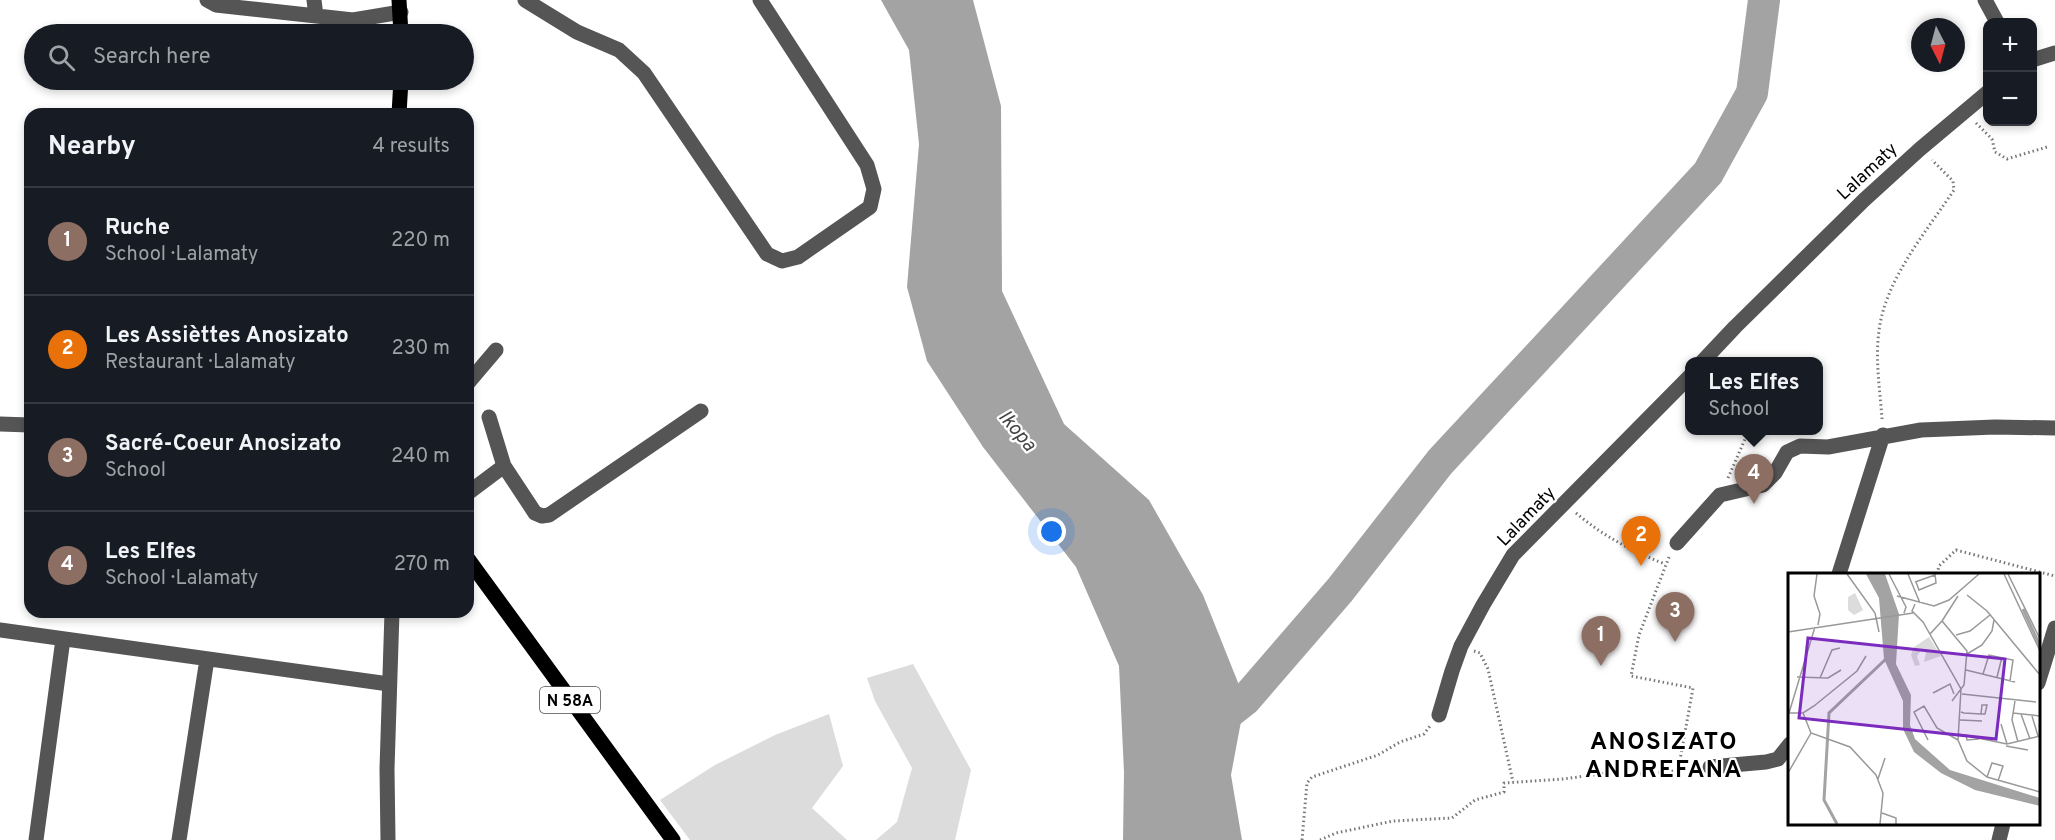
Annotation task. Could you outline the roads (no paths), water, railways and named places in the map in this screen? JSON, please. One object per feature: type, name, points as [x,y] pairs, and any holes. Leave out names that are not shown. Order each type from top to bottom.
[{"type":"main road","points":[[400,6],[401,24]]},
{"type":"main road","points":[[399,108],[400,90]]},
{"type":"main road","name":"N 58A","points":[[474,567],[673,840]]},
{"type":"street","points":[[207,0],[216,5],[353,20],[400,6]]},
{"type":"street","points":[[315,0],[316,16]]},
{"type":"street","points":[[525,0],[577,32],[618,50],[644,73],[767,254],[782,261],[798,257],[870,207],[874,189],[867,165],[760,0]]},
{"type":"street","points":[[1985,0],[1995,18]]},
{"type":"street","points":[[2037,58],[2055,53]]},
{"type":"street","name":"Lalamaty","points":[[1707,357],[1856,208],[1920,148],[1983,96]]},
{"type":"street","points":[[474,376],[496,350]]},
{"type":"street","name":"Lalamaty","points":[[1438,715],[1461,646],[1513,555],[1685,380]]},
{"type":"street","points":[[489,417],[504,466],[535,513],[542,516],[549,514],[701,411]]},
{"type":"street","points":[[0,424],[24,425]]},
{"type":"street","points":[[1677,543],[1720,495],[1763,485],[1775,473],[1787,452],[1800,446],[1828,447],[1883,435],[1942,429],[2055,428]]},
{"type":"street","points":[[1839,573],[1883,435]]},
{"type":"street","points":[[474,488],[504,466]]},
{"type":"street","points":[[388,840],[392,618]]},
{"type":"street","points":[[2040,676],[2055,628]]},
{"type":"street","points":[[0,630],[389,684]]},
{"type":"street","points":[[36,840],[63,639]]},
{"type":"street","points":[[179,840],[207,659]]},
{"type":"street","points":[[1710,767],[1778,759],[1788,746]]},
{"type":"street","points":[[1999,840],[2003,825]]},
{"type":"water","name":"Ikopa","points":[[881,0],[973,0],[1001,106],[1002,291],[1064,424],[1149,500],[1203,595],[1245,700],[1231,775],[1242,840],[1123,840],[1124,772],[1119,666],[1076,567],[983,447],[927,361],[907,287],[919,144],[909,50]]},
{"type":"waterway","points":[[1212,726],[1245,700],[1340,590],[1440,462],[1708,173],[1752,93],[1764,0]]},
{"type":"place","name":"Les Elfes","points":[[1754,504]]},
{"type":"place","name":"Les Assièttes Anosizato","points":[[1641,566]]},
{"type":"place","name":"Sacré-Coeur Anosizato","points":[[1675,642]]},
{"type":"place","name":"Ruche","points":[[1601,666]]},
{"type":"district","name":"ANOSIZATO ANDREFANA","points":[[1664,755]]}]
